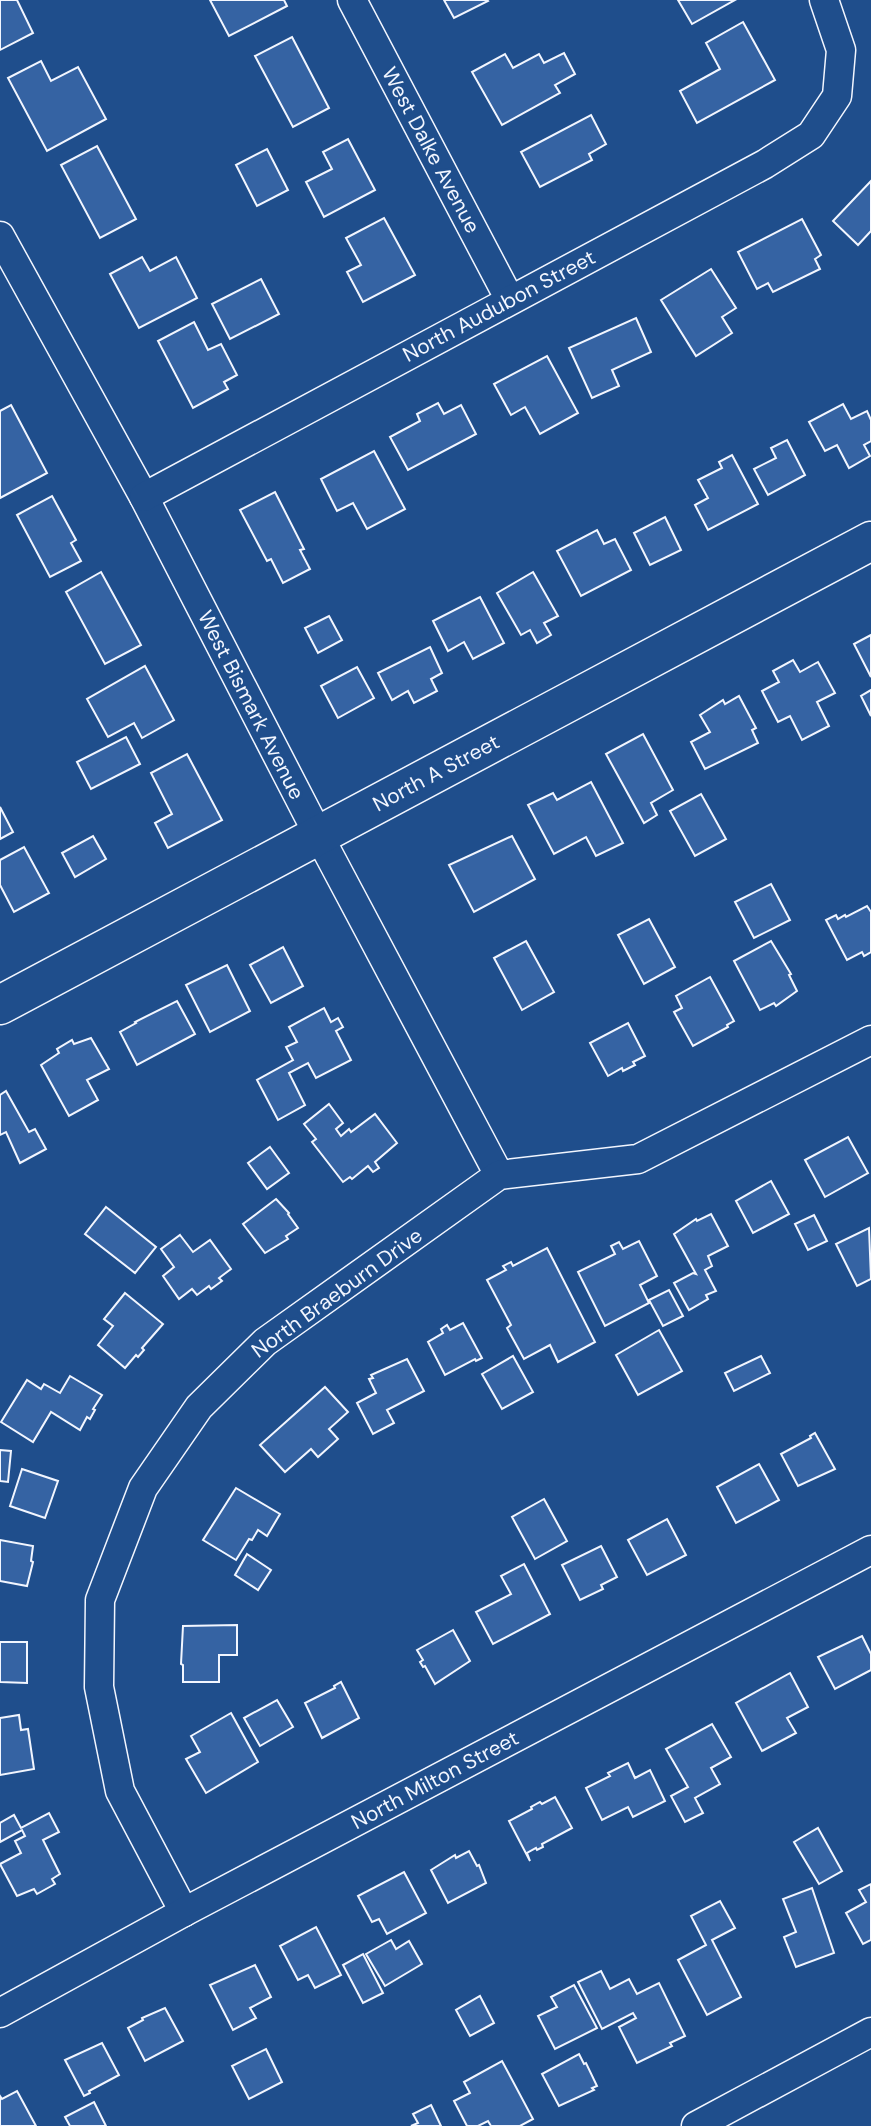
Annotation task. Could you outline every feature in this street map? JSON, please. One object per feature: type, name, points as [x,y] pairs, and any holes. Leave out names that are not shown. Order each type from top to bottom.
[{"type":"street","name":"West Dalke Avenue","points":[[352,0],[510,300]]},
{"type":"street","name":"North Audubon Street","points":[[144,497],[765,164],[811,135],[837,96],[841,50],[824,0]]},
{"type":"street","name":"West Bismark Avenue","points":[[0,236],[144,497],[319,836],[499,1175]]},
{"type":"street","name":"North A Street","points":[[0,1005],[871,541]]},
{"type":"street","name":"North Braeburn Drive","points":[[184,1912],[120,1791],[99,1687],[100,1600],[143,1488],[199,1407],[265,1342],[499,1175],[638,1159],[871,1040]]},
{"type":"street","name":"North Milton Street","points":[[0,2013],[184,1912],[871,1550]]},
{"type":"street","points":[[696,2126],[871,2032]]},
{"type":"building","points":[[0,0],[17,0],[33,33],[0,50]]},
{"type":"building","points":[[210,0],[284,0],[287,6],[229,36]]},
{"type":"building","points":[[444,0],[487,0],[488,1],[454,18]]},
{"type":"building","points":[[678,0],[735,0],[692,24]]},
{"type":"building","points":[[743,22],[775,80],[697,123],[680,91],[720,69],[706,43]]},
{"type":"building","points":[[292,37],[329,108],[293,127],[255,56]]},
{"type":"building","points":[[564,53],[575,74],[555,85],[560,93],[502,125],[472,72],[505,54],[513,68],[539,54],[544,63]]},
{"type":"building","points":[[41,61],[51,81],[78,67],[106,119],[47,151],[8,78]]},
{"type":"building","points":[[591,115],[606,144],[589,154],[592,160],[540,187],[521,152]]},
{"type":"building","points":[[348,139],[375,190],[324,217],[306,182],[332,169],[323,152]]},
{"type":"building","points":[[97,146],[136,219],[100,238],[61,165]]},
{"type":"building","points":[[267,149],[288,190],[257,206],[236,165]]},
{"type":"building","points":[[871,181],[871,231],[858,245],[833,221]]},
{"type":"building","points":[[384,218],[415,275],[363,302],[347,272],[361,265],[346,238]]},
{"type":"building","points":[[802,219],[821,255],[815,259],[820,269],[773,292],[768,283],[757,289],[738,252]]},
{"type":"building","points":[[142,257],[150,271],[176,257],[197,298],[139,328],[110,274]]},
{"type":"building","points":[[711,269],[736,308],[722,317],[732,333],[696,356],[661,300]]},
{"type":"building","points":[[261,279],[279,314],[230,339],[212,304]]},
{"type":"building","points":[[636,318],[651,352],[612,370],[619,386],[592,398],[569,348]]},
{"type":"building","points":[[194,322],[208,350],[221,344],[237,375],[224,382],[228,389],[193,408],[158,341]]},
{"type":"building","points":[[547,356],[578,413],[540,434],[525,407],[511,415],[494,384]]},
{"type":"building","points":[[438,403],[444,414],[461,405],[476,434],[408,470],[390,437],[420,421],[417,414]]},
{"type":"building","points":[[843,404],[851,419],[867,411],[871,420],[871,441],[864,445],[870,456],[849,468],[837,445],[825,451],[809,422]]},
{"type":"building","points":[[11,405],[47,473],[0,498],[0,411]]},
{"type":"building","points":[[787,440],[805,475],[768,495],[754,469],[776,458],[771,448]]},
{"type":"building","points":[[374,451],[405,509],[367,529],[353,503],[337,511],[321,479]]},
{"type":"building","points":[[732,455],[758,504],[708,530],[695,505],[708,498],[698,480],[722,468],[719,462]]},
{"type":"building","points":[[275,492],[304,549],[300,550],[310,569],[283,583],[271,559],[267,561],[240,510]]},
{"type":"building","points":[[52,496],[76,540],[71,543],[81,561],[50,577],[17,515]]},
{"type":"building","points":[[665,517],[681,550],[650,565],[634,533]]},
{"type":"building","points":[[597,530],[604,544],[615,539],[631,570],[581,596],[557,551]]},
{"type":"building","points":[[101,572],[141,645],[105,664],[66,592]]},
{"type":"building","points":[[533,572],[558,616],[544,623],[551,635],[537,643],[530,630],[521,635],[497,593]]},
{"type":"building","points":[[480,597],[504,643],[473,659],[464,642],[448,651],[433,621]]},
{"type":"building","points":[[329,616],[342,640],[318,653],[305,628]]},
{"type":"building","points":[[871,635],[871,677],[854,644]]},
{"type":"building","points":[[430,647],[442,673],[431,679],[437,691],[414,703],[408,691],[392,700],[378,673]]},
{"type":"building","points":[[793,660],[800,672],[818,662],[835,693],[817,702],[829,726],[802,740],[790,716],[778,722],[762,691],[779,682],[773,671]]},
{"type":"building","points":[[145,666],[174,720],[142,738],[134,723],[108,737],[87,699]]},
{"type":"building","points":[[357,667],[374,698],[338,718],[321,686]]},
{"type":"building","points":[[871,690],[871,716],[861,696]]},
{"type":"building","points":[[739,696],[756,728],[752,730],[758,743],[705,769],[691,742],[710,732],[700,715],[723,700],[725,704]]},
{"type":"building","points":[[643,734],[673,790],[651,803],[657,815],[644,823],[606,754]]},
{"type":"building","points":[[126,737],[140,764],[91,789],[77,762]]},
{"type":"building","points":[[187,754],[222,820],[168,848],[155,823],[172,814],[151,773]]},
{"type":"building","points":[[591,782],[623,843],[596,856],[586,837],[554,854],[528,805],[553,793],[557,800]]},
{"type":"building","points":[[701,794],[726,839],[695,856],[670,811]]},
{"type":"building","points":[[0,807],[13,832],[0,839]]},
{"type":"building","points":[[93,836],[106,859],[75,877],[62,853]]},
{"type":"building","points":[[512,836],[535,879],[474,912],[449,865]]},
{"type":"building","points":[[24,847],[49,893],[14,912],[0,885],[0,860]]},
{"type":"building","points":[[771,884],[790,920],[754,938],[735,902]]},
{"type":"building","points":[[867,906],[871,912],[871,952],[864,956],[862,952],[847,960],[826,920],[836,915],[838,919],[845,915],[846,917]]},
{"type":"building","points":[[649,919],[675,967],[644,984],[618,935]]},
{"type":"building","points":[[526,941],[554,992],[522,1010],[494,958]]},
{"type":"building","points":[[771,941],[791,974],[789,975],[797,991],[776,1006],[774,1003],[760,1010],[734,961]]},
{"type":"building","points":[[283,947],[303,986],[271,1003],[250,965]]},
{"type":"building","points":[[227,965],[250,1011],[210,1032],[186,985]]},
{"type":"building","points":[[710,977],[734,1021],[693,1046],[674,1012],[682,1008],[676,996]]},
{"type":"building","points":[[177,1001],[195,1034],[137,1065],[120,1032]]},
{"type":"building","points":[[324,1008],[331,1022],[338,1018],[343,1027],[336,1031],[351,1060],[316,1078],[308,1063],[289,1073],[305,1105],[278,1120],[257,1080],[293,1060],[286,1047],[297,1042],[289,1027]]},
{"type":"building","points":[[628,1023],[645,1056],[633,1062],[635,1065],[623,1071],[622,1068],[608,1076],[590,1043]]},
{"type":"building","points":[[91,1038],[109,1069],[87,1080],[98,1100],[69,1116],[41,1065],[59,1053],[57,1049],[72,1040],[74,1044]]},
{"type":"building","points":[[6,1091],[29,1132],[35,1129],[46,1149],[20,1163],[6,1132],[0,1135],[0,1095]]},
{"type":"building","points":[[329,1104],[343,1123],[336,1129],[341,1136],[375,1114],[397,1143],[375,1162],[379,1168],[373,1172],[368,1166],[352,1179],[350,1177],[343,1182],[312,1142],[316,1139],[304,1124]]},
{"type":"building","points":[[848,1137],[868,1173],[825,1197],[805,1160]]},
{"type":"building","points":[[270,1147],[289,1173],[267,1189],[248,1163]]},
{"type":"building","points":[[771,1181],[789,1214],[753,1233],[736,1201]]},
{"type":"building","points":[[276,1199],[298,1228],[286,1236],[288,1239],[265,1253],[243,1224]]},
{"type":"building","points":[[106,1207],[156,1247],[135,1273],[85,1234]]},
{"type":"building","points":[[711,1214],[728,1246],[708,1256],[712,1266],[705,1270],[716,1291],[706,1295],[708,1299],[689,1310],[674,1283],[696,1274],[674,1234],[696,1219],[697,1221]]},
{"type":"building","points":[[814,1215],[827,1241],[808,1250],[795,1224]]},
{"type":"building","points":[[869,1228],[871,1279],[857,1286],[836,1244]]},
{"type":"building","points":[[180,1235],[193,1252],[210,1240],[231,1269],[219,1278],[222,1281],[211,1289],[209,1286],[197,1295],[192,1289],[179,1299],[163,1276],[174,1267],[161,1249]]},
{"type":"building","points":[[639,1241],[657,1276],[640,1285],[649,1303],[605,1326],[578,1272],[615,1254],[611,1246],[619,1242],[623,1249]]},
{"type":"building","points":[[547,1248],[595,1342],[558,1362],[550,1345],[524,1359],[507,1328],[511,1325],[487,1280],[506,1270],[503,1266],[511,1262],[513,1266]]},
{"type":"building","points":[[669,1290],[683,1316],[663,1326],[649,1300]]},
{"type":"building","points":[[125,1293],[163,1324],[142,1348],[144,1350],[138,1357],[136,1355],[125,1368],[98,1345],[113,1326],[104,1319]]},
{"type":"building","points":[[463,1323],[482,1358],[445,1375],[428,1342],[443,1333],[441,1329],[447,1325],[450,1330]]},
{"type":"building","points":[[659,1330],[682,1371],[638,1395],[616,1355]]},
{"type":"building","points":[[513,1356],[533,1392],[502,1409],[482,1374]]},
{"type":"building","points":[[761,1356],[770,1373],[734,1391],[725,1373]]},
{"type":"building","points":[[407,1359],[424,1391],[387,1410],[394,1423],[373,1434],[357,1403],[376,1393],[369,1379],[373,1378],[371,1375]]},
{"type":"building","points":[[70,1376],[102,1395],[90,1419],[87,1417],[80,1430],[51,1412],[33,1442],[1,1422],[27,1380],[41,1389],[44,1384],[60,1393]]},
{"type":"building","points":[[325,1387],[348,1412],[329,1429],[338,1439],[318,1457],[311,1449],[285,1472],[260,1445]]},
{"type":"building","points":[[815,1433],[835,1469],[798,1486],[781,1454],[811,1438]]},
{"type":"building","points":[[0,1450],[11,1451],[8,1482],[0,1481]]},
{"type":"building","points":[[759,1464],[779,1500],[736,1523],[717,1487]]},
{"type":"building","points":[[22,1469],[58,1481],[45,1518],[10,1506]]},
{"type":"building","points":[[236,1488],[280,1514],[267,1536],[258,1530],[236,1560],[203,1540]]},
{"type":"building","points":[[544,1499],[567,1541],[535,1559],[512,1517]]},
{"type":"building","points":[[667,1519],[686,1555],[647,1575],[628,1540]]},
{"type":"building","points":[[0,1540],[33,1546],[33,1562],[27,1586],[0,1581]]},
{"type":"building","points":[[601,1546],[617,1577],[601,1585],[603,1589],[580,1600],[562,1565]]},
{"type":"building","points":[[247,1554],[271,1570],[258,1590],[235,1575]]},
{"type":"building","points":[[524,1564],[550,1614],[493,1644],[476,1612],[511,1594],[501,1576]]},
{"type":"building","points":[[237,1625],[237,1655],[219,1655],[219,1682],[183,1682],[183,1626]]},
{"type":"building","points":[[453,1630],[470,1661],[435,1684],[420,1662],[423,1660],[417,1650]]},
{"type":"building","points":[[862,1636],[871,1654],[871,1670],[835,1689],[818,1657]]},
{"type":"building","points":[[0,1642],[27,1642],[27,1683],[0,1682]]},
{"type":"building","points":[[790,1673],[808,1707],[787,1718],[796,1733],[762,1751],[736,1703]]},
{"type":"building","points":[[341,1682],[359,1718],[322,1738],[305,1703],[335,1688],[334,1686]]},
{"type":"building","points":[[277,1700],[293,1727],[260,1746],[244,1718]]},
{"type":"building","points":[[231,1713],[258,1762],[206,1793],[186,1759],[200,1752],[191,1736]]},
{"type":"building","points":[[19,1715],[21,1730],[28,1729],[34,1769],[0,1775],[0,1718]]},
{"type":"building","points":[[712,1724],[731,1757],[711,1768],[720,1784],[695,1798],[703,1813],[685,1822],[671,1796],[688,1787],[666,1749]]},
{"type":"building","points":[[628,1763],[635,1778],[650,1770],[665,1801],[633,1817],[628,1807],[602,1820],[586,1788]]},
{"type":"building","points":[[555,1797],[572,1828],[542,1844],[543,1847],[527,1853],[530,1861],[509,1821],[540,1802],[542,1804]]},
{"type":"building","points":[[49,1813],[59,1832],[43,1840],[60,1874],[52,1879],[55,1884],[37,1894],[34,1889],[17,1896],[0,1864],[21,1853],[15,1841],[25,1836],[22,1830],[0,1842],[0,1823],[14,1815],[21,1828]]},
{"type":"building","points":[[818,1828],[842,1871],[819,1884],[794,1842]]},
{"type":"building","points":[[469,1851],[477,1866],[479,1865],[486,1883],[448,1903],[431,1870],[455,1855],[456,1858]]},
{"type":"building","points":[[404,1872],[426,1913],[387,1934],[379,1919],[372,1922],[358,1896]]},
{"type":"building","points":[[871,1884],[871,1940],[863,1944],[846,1913],[866,1902],[859,1890]]},
{"type":"building","points":[[812,1888],[834,1953],[796,1967],[784,1937],[796,1932],[783,1899]]},
{"type":"building","points":[[720,1901],[735,1928],[712,1940],[741,1997],[707,2015],[678,1960],[706,1945],[691,1916]]},
{"type":"building","points":[[316,1927],[341,1975],[315,1988],[308,1975],[298,1980],[280,1946]]},
{"type":"building","points":[[391,1940],[396,1949],[409,1941],[422,1964],[385,1986],[366,1954]]},
{"type":"building","points":[[363,1954],[383,1993],[363,2003],[343,1965]]},
{"type":"building","points":[[255,1965],[271,1997],[250,2008],[256,2018],[233,2030],[210,1985]]},
{"type":"building","points":[[601,1971],[610,1989],[629,1979],[637,1994],[659,1983],[685,2036],[670,2043],[672,2046],[637,2063],[619,2027],[636,2018],[633,2013],[602,2029],[578,1982]]},
{"type":"building","points":[[574,1985],[597,2028],[555,2049],[538,2016],[557,2007],[551,1997]]},
{"type":"building","points":[[480,1996],[494,2023],[470,2036],[456,2010]]},
{"type":"building","points":[[165,2008],[183,2041],[145,2061],[128,2028],[143,2020],[142,2018]]},
{"type":"building","points":[[102,2043],[119,2075],[84,2096],[65,2060]]},
{"type":"building","points":[[266,2049],[282,2082],[249,2099],[232,2066]]},
{"type":"building","points":[[579,2054],[597,2086],[592,2088],[594,2090],[559,2106],[542,2074]]},
{"type":"building","points":[[502,2061],[533,2119],[520,2126],[491,2126],[488,2121],[478,2126],[467,2126],[454,2101],[470,2093],[464,2082]]},
{"type":"building","points":[[17,2091],[36,2126],[0,2126],[0,2096],[2,2099]]},
{"type":"building","points":[[94,2102],[106,2126],[70,2126],[65,2117]]},
{"type":"building","points":[[431,2105],[441,2126],[411,2126],[418,2123],[413,2114]]}]
